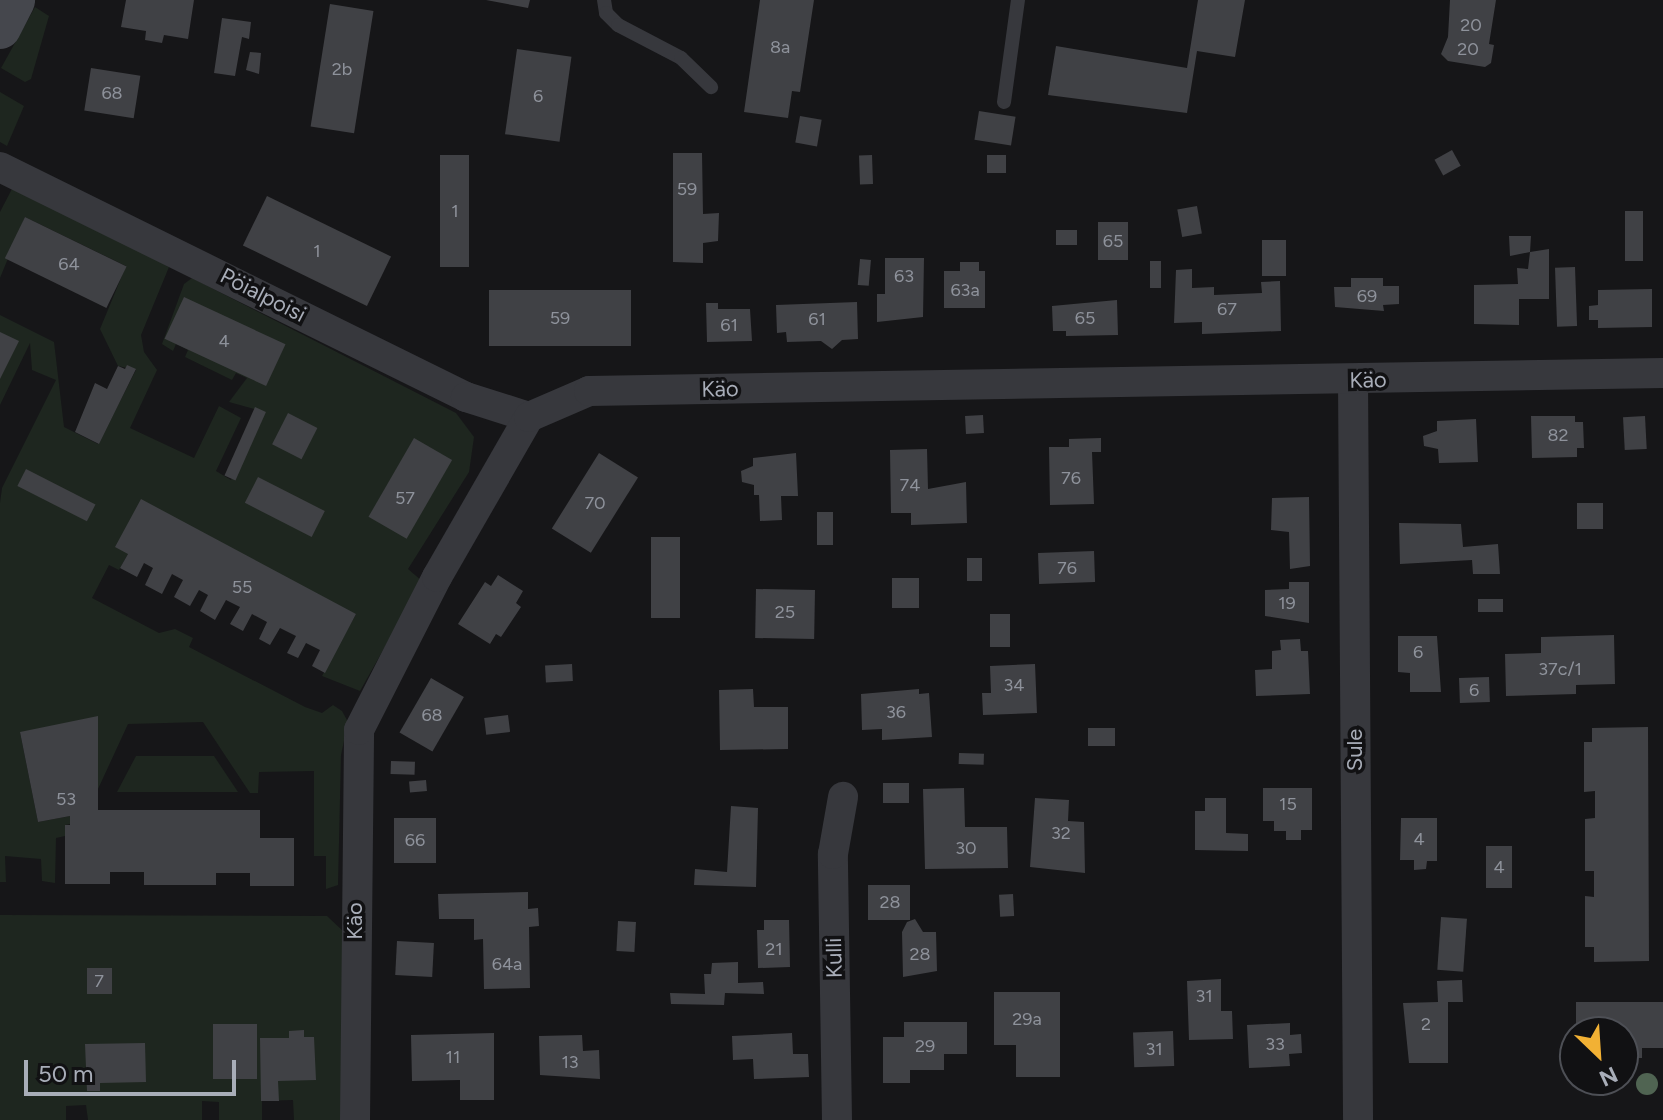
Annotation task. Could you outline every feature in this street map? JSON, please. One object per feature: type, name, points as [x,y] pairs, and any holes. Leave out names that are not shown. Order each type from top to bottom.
[{"type":"street","points":[[0,28],[14,0]]},
{"type":"street","name":"Pöialpoisi","points":[[0,167],[466,397],[529,417]]},
{"type":"street","name":"Käo","points":[[355,1120],[359,730],[437,577],[529,417],[589,391],[1663,373]]},
{"type":"street","name":"Sule","points":[[1353,380],[1358,1120]]},
{"type":"street","name":"Kulli","points":[[837,1120],[833,854],[843,797]]},
{"type":"lane","points":[[604,0],[606,13],[618,25],[681,58],[711,87]]},
{"type":"lane","points":[[1004,102],[1018,0]]},
{"type":"shaded area","points":[[35,7],[49,16],[31,79],[25,82],[1,68]]},
{"type":"shaded area","points":[[0,92],[24,106],[7,146],[0,142]]},
{"type":"shaded area","points":[[15,183],[169,267],[141,335],[144,352],[157,370],[130,428],[194,458],[219,406],[241,418],[216,471],[231,480],[265,412],[229,402],[247,378],[236,373],[232,380],[185,357],[188,350],[176,344],[173,351],[162,344],[184,284],[192,278],[456,413],[474,437],[469,472],[408,569],[422,581],[360,691],[322,676],[356,614],[128,554],[119,570],[109,565],[92,598],[159,633],[175,629],[193,638],[189,647],[305,707],[322,713],[333,705],[342,711],[348,722],[341,755],[338,885],[326,889],[326,856],[314,856],[314,771],[259,772],[258,793],[250,793],[203,722],[128,724],[98,789],[20,732],[38,822],[70,816],[70,824],[65,825],[65,836],[56,838],[55,883],[42,881],[41,859],[5,856],[6,882],[0,882],[0,503],[2,488],[56,380],[32,370],[30,343],[0,405],[0,315],[54,342],[64,427],[98,444],[136,370],[118,366],[100,329],[126,266],[25,217],[0,278],[0,212]]},
{"type":"shaded area","points":[[136,756],[214,756],[238,792],[117,792]]},
{"type":"shaded area","points":[[0,915],[327,916],[344,932],[341,1120],[294,1120],[293,1100],[262,1101],[262,1120],[219,1120],[219,1102],[202,1101],[202,1120],[88,1120],[86,1105],[66,1106],[66,1120],[0,1120]]},
{"type":"building","points":[[126,0],[194,0],[188,39],[164,35],[162,43],[145,40],[146,31],[121,27]]},
{"type":"building","points":[[486,0],[530,0],[528,8]]},
{"type":"building","points":[[760,0],[814,0],[800,92],[792,91],[788,118],[744,112]]},
{"type":"building","points":[[1198,0],[1245,0],[1235,57],[1197,51],[1187,113],[1048,95],[1056,46],[1187,68]]},
{"type":"building","points":[[1450,0],[1496,0],[1489,44],[1494,45],[1491,63],[1485,67],[1448,61],[1441,54],[1448,37]]},
{"type":"building","points":[[330,4],[373,11],[354,133],[311,126]]},
{"type":"building","points":[[222,18],[251,22],[249,39],[242,37],[235,76],[214,73]]},
{"type":"building","points":[[517,49],[571,57],[559,142],[505,134]]},
{"type":"building","points":[[250,52],[261,53],[259,74],[246,70]]},
{"type":"building","points":[[91,68],[140,76],[134,118],[84,110]]},
{"type":"building","points":[[979,111],[1016,117],[1011,145],[974,140]]},
{"type":"building","points":[[800,116],[822,120],[817,146],[795,143]]},
{"type":"building","points":[[1452,150],[1461,166],[1443,175],[1435,160]]},
{"type":"building","points":[[673,153],[702,153],[703,214],[719,213],[718,241],[703,243],[703,263],[673,262]]},
{"type":"building","points":[[440,155],[469,155],[469,267],[440,267]]},
{"type":"building","points":[[859,155],[872,155],[873,184],[860,184]]},
{"type":"building","points":[[987,155],[1006,155],[1006,173],[987,173]]},
{"type":"building","points":[[267,196],[391,256],[367,306],[243,245]]},
{"type":"building","points":[[1197,206],[1202,234],[1182,237],[1177,209]]},
{"type":"building","points":[[1625,211],[1643,211],[1643,261],[1625,261]]},
{"type":"building","points":[[25,217],[127,267],[106,308],[5,258]]},
{"type":"building","points":[[1098,222],[1128,222],[1128,260],[1098,260]]},
{"type":"building","points":[[1056,230],[1077,230],[1077,245],[1056,245]]},
{"type":"building","points":[[1509,236],[1531,236],[1530,252],[1510,256]]},
{"type":"building","points":[[1262,240],[1286,240],[1286,276],[1262,276]]},
{"type":"building","points":[[1549,249],[1549,299],[1519,299],[1519,325],[1474,324],[1474,285],[1518,284],[1517,268],[1528,269],[1530,252]]},
{"type":"building","points":[[885,258],[924,258],[923,317],[877,322],[877,294],[885,294]]},
{"type":"building","points":[[860,259],[871,260],[869,286],[858,285]]},
{"type":"building","points":[[1150,261],[1161,261],[1161,288],[1150,288]]},
{"type":"building","points":[[960,262],[979,262],[979,271],[985,271],[985,308],[944,308],[944,271],[960,271]]},
{"type":"building","points":[[1575,267],[1577,326],[1557,327],[1555,268]]},
{"type":"building","points":[[1192,269],[1192,288],[1214,287],[1214,295],[1262,293],[1261,282],[1280,281],[1281,331],[1202,334],[1202,322],[1174,323],[1176,270]]},
{"type":"building","points":[[1351,278],[1383,278],[1383,286],[1399,286],[1399,304],[1383,305],[1384,311],[1335,307],[1334,287],[1351,287]]},
{"type":"building","points":[[1652,289],[1652,327],[1598,328],[1598,320],[1589,320],[1589,306],[1598,305],[1598,290]]},
{"type":"building","points":[[489,290],[631,290],[631,346],[489,346]]},
{"type":"building","points":[[184,297],[286,344],[266,386],[165,339]]},
{"type":"building","points":[[1117,300],[1118,335],[1066,336],[1066,331],[1053,331],[1052,306]]},
{"type":"building","points":[[857,302],[858,339],[842,340],[832,349],[821,341],[787,342],[786,332],[777,333],[776,305]]},
{"type":"building","points":[[706,303],[718,303],[718,309],[750,309],[752,341],[707,342]]},
{"type":"building","points":[[0,332],[19,341],[0,379]]},
{"type":"building","points":[[127,365],[136,369],[99,444],[75,432],[95,383],[107,389],[118,366],[125,369]]},
{"type":"building","points":[[255,407],[266,412],[235,480],[224,476]]},
{"type":"building","points":[[288,413],[317,428],[302,459],[272,444]]},
{"type":"building","points":[[983,415],[984,433],[966,434],[965,416]]},
{"type":"building","points":[[1531,416],[1575,416],[1575,422],[1583,422],[1584,448],[1577,448],[1577,457],[1532,458]]},
{"type":"building","points":[[1645,416],[1647,449],[1625,450],[1623,417]]},
{"type":"building","points":[[1476,419],[1478,462],[1439,463],[1438,449],[1424,446],[1423,436],[1437,431],[1437,421]]},
{"type":"building","points":[[414,438],[452,460],[407,539],[369,517]]},
{"type":"building","points":[[1101,438],[1101,452],[1092,452],[1094,504],[1050,505],[1049,447],[1069,447],[1069,439]]},
{"type":"building","points":[[927,449],[928,489],[966,482],[967,523],[911,525],[911,513],[891,513],[890,450]]},
{"type":"building","points":[[599,453],[638,477],[591,553],[552,528]]},
{"type":"building","points":[[796,453],[798,496],[781,496],[782,520],[760,521],[759,495],[754,495],[754,485],[742,482],[741,471],[753,466],[753,458]]},
{"type":"building","points":[[26,469],[95,504],[87,521],[17,486]]},
{"type":"building","points":[[258,477],[325,511],[312,537],[245,503]]},
{"type":"building","points":[[1309,497],[1310,566],[1290,569],[1289,532],[1271,530],[1272,498]]},
{"type":"building","points":[[141,499],[356,614],[325,673],[312,666],[320,650],[306,643],[298,658],[287,653],[296,636],[280,628],[270,645],[259,639],[267,622],[252,614],[243,631],[230,624],[240,607],[226,600],[215,620],[200,611],[208,595],[199,590],[190,606],[174,597],[183,580],[172,574],[162,594],[145,585],[153,568],[144,563],[137,577],[120,568],[128,554],[115,547]]},
{"type":"building","points":[[1577,503],[1603,503],[1603,529],[1577,529]]},
{"type":"building","points":[[817,512],[833,512],[833,545],[817,545]]},
{"type":"building","points":[[1399,523],[1461,524],[1463,547],[1498,544],[1500,574],[1473,574],[1472,560],[1400,564]]},
{"type":"building","points":[[651,537],[680,537],[680,618],[651,618]]},
{"type":"building","points":[[1094,551],[1095,582],[1039,584],[1038,553]]},
{"type":"building","points":[[967,558],[982,558],[982,581],[967,581]]},
{"type":"building","points":[[498,575],[523,591],[516,603],[521,607],[501,637],[496,634],[490,644],[458,624],[485,582],[491,586]]},
{"type":"building","points":[[892,578],[919,578],[919,608],[892,608]]},
{"type":"building","points":[[1289,582],[1309,582],[1309,623],[1265,616],[1265,590],[1289,589]]},
{"type":"building","points":[[756,589],[815,590],[814,639],[755,638]]},
{"type":"building","points":[[1478,599],[1503,599],[1503,612],[1478,612]]},
{"type":"building","points":[[990,614],[1010,614],[1010,647],[990,647]]},
{"type":"building","points":[[1614,635],[1615,684],[1576,685],[1576,694],[1506,696],[1505,654],[1541,653],[1541,637]]},
{"type":"building","points":[[1398,636],[1437,636],[1441,692],[1410,692],[1410,673],[1398,672]]},
{"type":"building","points":[[1300,639],[1301,651],[1308,651],[1310,694],[1256,696],[1255,670],[1272,669],[1272,651],[1281,650],[1280,640]]},
{"type":"building","points":[[572,664],[573,681],[546,682],[545,665]]},
{"type":"building","points":[[1035,664],[1037,713],[983,715],[982,693],[991,693],[990,666]]},
{"type":"building","points":[[1489,677],[1490,702],[1460,703],[1459,678]]},
{"type":"building","points":[[431,678],[464,697],[432,752],[400,733]]},
{"type":"building","points":[[753,689],[754,707],[788,707],[788,749],[720,750],[719,690]]},
{"type":"building","points":[[919,689],[919,694],[929,693],[932,737],[882,740],[882,729],[862,730],[861,694]]},
{"type":"building","points":[[508,715],[510,732],[486,735],[484,718]]},
{"type":"building","points":[[98,716],[98,810],[260,810],[260,838],[294,838],[294,886],[250,886],[250,873],[216,873],[216,885],[144,885],[144,872],[110,872],[110,884],[65,884],[65,825],[70,825],[70,816],[38,822],[20,732]]},
{"type":"building","points":[[1648,727],[1649,961],[1594,962],[1594,947],[1585,947],[1585,896],[1594,897],[1594,871],[1585,871],[1585,819],[1595,818],[1595,791],[1584,792],[1584,742],[1592,742],[1592,728]]},
{"type":"building","points":[[1088,728],[1115,728],[1115,746],[1088,746]]},
{"type":"building","points":[[959,753],[984,754],[984,765],[959,764]]},
{"type":"building","points":[[391,761],[415,762],[415,775],[391,774]]},
{"type":"building","points":[[426,780],[427,791],[410,792],[409,781]]},
{"type":"building","points":[[883,783],[909,783],[909,803],[883,803]]},
{"type":"building","points":[[964,788],[965,827],[1007,827],[1008,868],[925,869],[923,789]]},
{"type":"building","points":[[1263,788],[1312,788],[1312,830],[1301,830],[1301,840],[1286,840],[1286,831],[1274,831],[1274,821],[1263,821]]},
{"type":"building","points":[[1035,798],[1069,800],[1068,821],[1084,822],[1085,873],[1030,867]]},
{"type":"building","points":[[1205,798],[1226,798],[1226,833],[1248,834],[1248,851],[1195,850],[1195,811],[1205,811]]},
{"type":"building","points":[[731,806],[758,808],[756,887],[694,885],[695,869],[727,872]]},
{"type":"building","points":[[394,818],[436,818],[436,863],[394,863]]},
{"type":"building","points":[[1401,818],[1437,818],[1437,861],[1427,861],[1426,869],[1414,870],[1414,860],[1400,860]]},
{"type":"building","points":[[1486,846],[1512,846],[1512,888],[1486,888]]},
{"type":"building","points":[[868,885],[910,885],[910,920],[868,920]]},
{"type":"building","points":[[528,892],[528,909],[538,908],[539,926],[529,927],[530,988],[484,989],[483,939],[474,940],[474,919],[439,919],[438,894]]},
{"type":"building","points":[[1013,894],[1014,916],[1000,917],[999,895]]},
{"type":"building","points":[[1441,917],[1467,919],[1463,972],[1437,970]]},
{"type":"building","points":[[915,919],[923,932],[936,932],[937,971],[903,977],[902,932],[907,922]]},
{"type":"building","points":[[764,920],[789,920],[790,967],[758,968],[757,930],[764,930]]},
{"type":"building","points":[[618,921],[636,922],[634,952],[616,951]]},
{"type":"building","points":[[397,941],[434,943],[432,977],[395,975]]},
{"type":"building","points":[[738,962],[738,983],[763,982],[764,994],[725,993],[724,1005],[671,1004],[670,993],[705,994],[704,974],[711,974],[712,963]]},
{"type":"building","points":[[87,968],[112,968],[112,994],[87,994]]},
{"type":"building","points":[[1221,979],[1221,1011],[1232,1011],[1233,1039],[1189,1040],[1187,981]]},
{"type":"building","points":[[1462,980],[1463,1002],[1448,1002],[1448,1063],[1409,1063],[1403,1003],[1438,1002],[1437,981]]},
{"type":"building","points":[[994,992],[1060,992],[1060,1077],[1016,1077],[1016,1045],[994,1045]]},
{"type":"building","points":[[1576,1002],[1663,1002],[1663,1048],[1642,1048],[1642,1058],[1639,1058],[1639,1016],[1576,1016]]},
{"type":"building","points":[[904,1022],[967,1022],[967,1054],[944,1054],[944,1070],[910,1070],[910,1083],[883,1083],[883,1037],[904,1037]]},
{"type":"building","points":[[1290,1023],[1290,1035],[1301,1034],[1302,1053],[1289,1054],[1290,1066],[1249,1068],[1247,1025]]},
{"type":"building","points":[[213,1024],[257,1024],[257,1079],[213,1079]]},
{"type":"building","points":[[304,1030],[304,1037],[314,1037],[316,1080],[278,1081],[279,1101],[261,1101],[260,1038],[289,1038],[289,1031]]},
{"type":"building","points":[[1173,1031],[1174,1066],[1134,1067],[1133,1032]]},
{"type":"building","points":[[494,1033],[494,1100],[460,1100],[460,1080],[412,1081],[411,1035]]},
{"type":"building","points":[[792,1033],[793,1054],[808,1054],[809,1077],[754,1079],[753,1059],[733,1060],[732,1036]]},
{"type":"building","points":[[582,1035],[583,1051],[599,1050],[600,1079],[540,1075],[539,1036]]},
{"type":"building","points":[[145,1043],[146,1082],[100,1083],[100,1091],[87,1091],[85,1044]]}]
